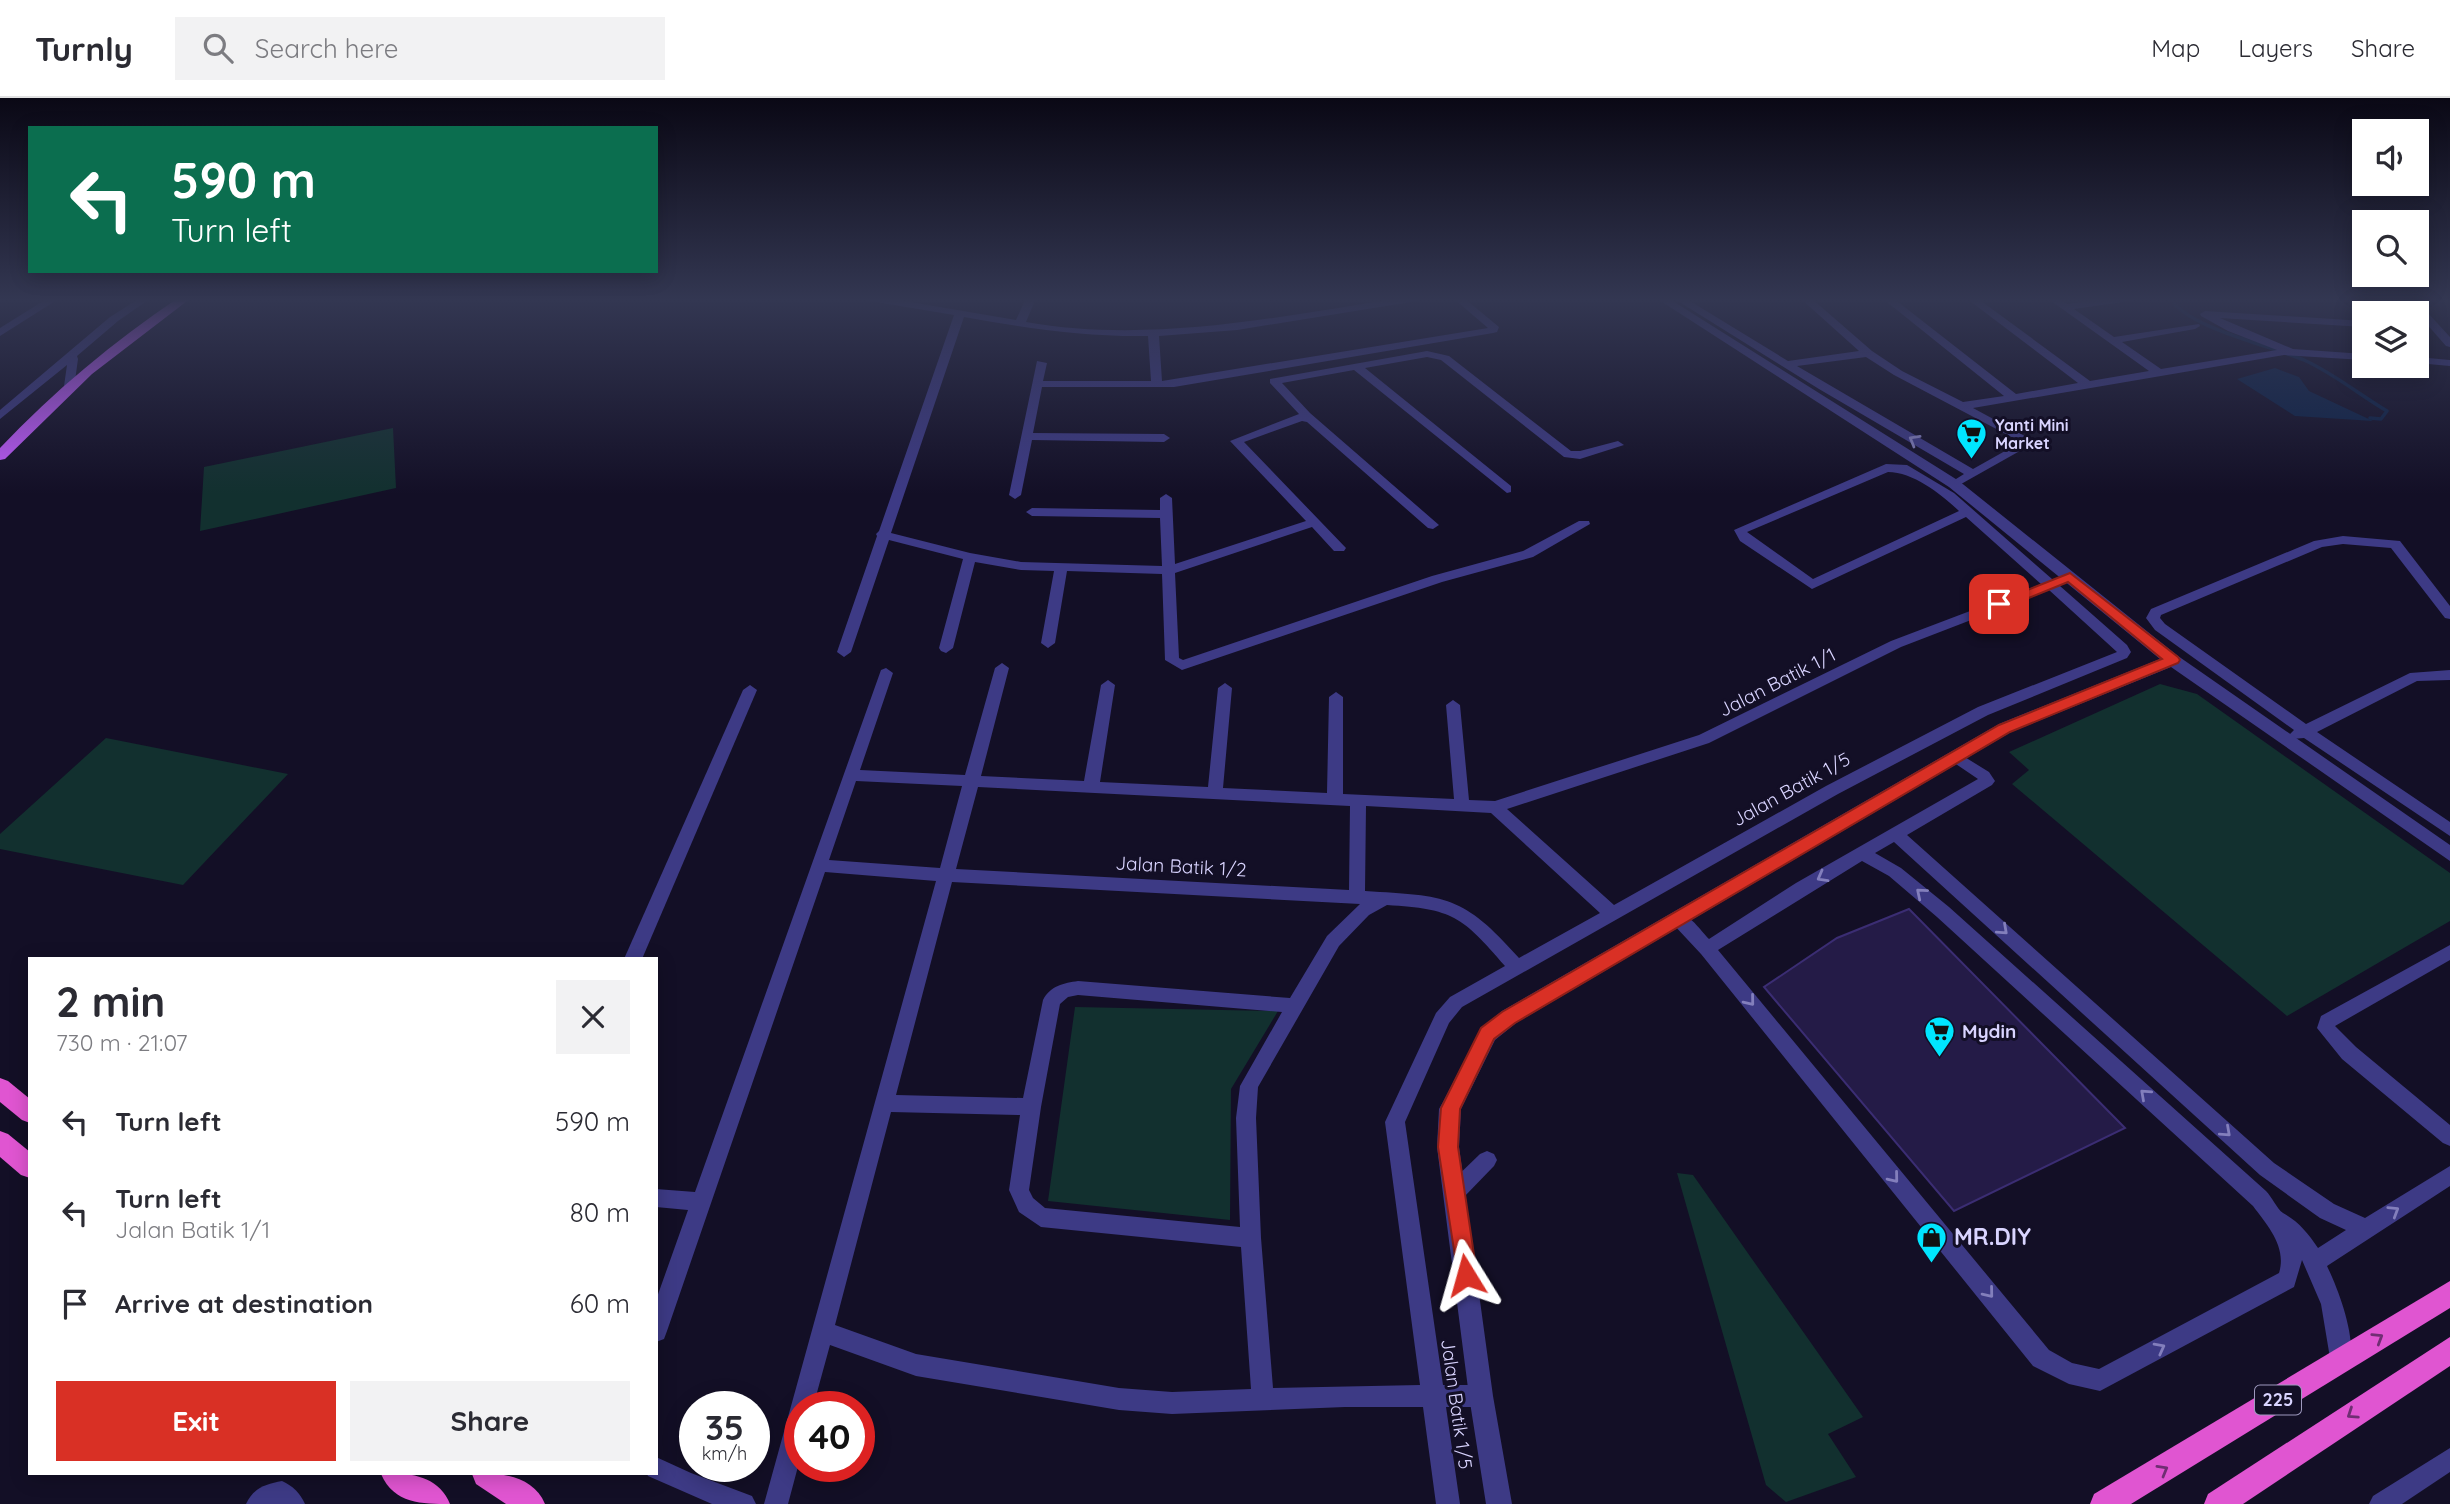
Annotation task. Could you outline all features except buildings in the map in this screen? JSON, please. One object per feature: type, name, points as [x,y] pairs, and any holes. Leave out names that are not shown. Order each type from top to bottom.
[{"type":"highway","points":[[0,1088],[28,1111]]},
{"type":"highway","points":[[0,1142],[28,1165]]},
{"type":"highway","name":"225","points":[[2104,1504],[2450,1294]]},
{"type":"highway","name":"225","points":[[2218,1504],[2450,1350]]},
{"type":"highway","points":[[396,1475],[436,1504]]},
{"type":"highway","points":[[488,1475],[531,1504]]},
{"type":"main road","points":[[0,456],[96,364]]},
{"type":"street","points":[[0,416],[60,364]]},
{"type":"street","points":[[70,386],[72,364]]},
{"type":"street","points":[[844,652],[942,364]]},
{"type":"street","points":[[1015,495],[1041,364]]},
{"type":"street","points":[[1155,364],[1157,384]]},
{"type":"street","points":[[1037,384],[1182,383],[1296,364]]},
{"type":"street","points":[[1370,364],[1274,381],[1311,419],[1433,525]]},
{"type":"street","points":[[1453,364],[1568,454],[1580,455],[1618,445]]},
{"type":"street","points":[[1764,364],[1954,484],[2172,660],[2450,854]]},
{"type":"street","points":[[1788,365],[1797,364]]},
{"type":"street","points":[[1884,364],[2030,442],[2029,445],[1954,484]]},
{"type":"street","points":[[1971,364],[2013,397]]},
{"type":"street","points":[[2059,364],[2088,385]]},
{"type":"street","points":[[2146,364],[2159,373]]},
{"type":"street","points":[[1962,405],[2218,364]]},
{"type":"street","points":[[1788,365],[1973,474]]},
{"type":"street","points":[[1356,366],[1507,489]]},
{"type":"street","points":[[1311,419],[1301,417],[1236,441],[1339,548]]},
{"type":"street","points":[[1027,436],[1164,438]]},
{"type":"street","name":"Jalan Batik 1/5","points":[[1448,1504],[1395,1122],[1442,1018],[1456,1002],[1832,790],[1983,711],[2122,655],[2122,648],[1968,511],[1950,496],[1903,468],[1886,468],[1740,530],[1745,538],[1812,585],[1968,511]]},
{"type":"street","points":[[1166,498],[1172,660],[1182,665],[1437,579],[1528,554],[1584,524]]},
{"type":"street","points":[[1032,512],[1165,514]]},
{"type":"street","points":[[882,534],[970,557],[1021,566],[1170,570],[1314,523]]},
{"type":"street","points":[[2450,615],[2395,544],[2343,540],[2319,544],[2156,612],[2153,618],[2160,627],[2305,731],[2450,830]]},
{"type":"street","points":[[946,648],[970,557]]},
{"type":"street","points":[[1048,643],[1061,567]]},
{"type":"street","name":"Jalan Batik 1/1","points":[[1495,807],[1704,739],[1896,643],[2070,577]]},
{"type":"street","points":[[1499,1504],[1481,1396],[1448,1147],[1450,1108],[1488,1034],[1509,1017],[2005,728],[2172,660]]},
{"type":"street","points":[[806,1391],[1002,668]]},
{"type":"street","points":[[658,1325],[886,673]]},
{"type":"street","points":[[2285,740],[2415,676],[2450,675]]},
{"type":"street","points":[[1091,787],[1108,685]]},
{"type":"street","points":[[1215,793],[1225,688]]},
{"type":"street","points":[[634,957],[750,690]]},
{"type":"street","points":[[1335,799],[1336,697]]},
{"type":"street","points":[[1453,705],[1462,805]]},
{"type":"street","points":[[1707,949],[1802,888],[1987,781],[1955,756]]},
{"type":"street","points":[[850,775],[1495,807],[1613,914]]},
{"type":"street","points":[[1357,897],[1358,800]]},
{"type":"street","points":[[1897,835],[2267,1169],[2327,1211],[2366,1229]]},
{"type":"street","points":[[1863,854],[1895,872],[1943,912],[2294,1232],[2316,1261],[2334,1312],[2340,1362]]},
{"type":"street","name":"Jalan Batik 1/2","points":[[819,865],[946,875],[1386,897],[1445,905],[1463,912],[1481,927],[1517,967]]},
{"type":"street","points":[[1263,1399],[1251,1238],[1247,1097],[1255,1074],[1333,941],[1347,924],[1386,897]]},
{"type":"street","points":[[1943,912],[1945,904],[1953,899],[1970,901]]},
{"type":"street","points":[[1679,919],[1707,949],[2041,1358],[2070,1374],[2100,1380],[2287,1280],[2292,1269],[2292,1254],[2284,1231],[2259,1198]]},
{"type":"street","points":[[2450,952],[2327,1021],[2326,1028],[2348,1053],[2450,1137]]},
{"type":"street","points":[[1251,1238],[1041,1217],[1026,1205],[1019,1190],[1031,1107],[1052,1000],[1063,992],[1079,988],[1294,1006]]},
{"type":"street","points":[[2178,1124],[2184,1106],[2179,1089]]},
{"type":"street","points":[[883,1103],[1031,1107]]},
{"type":"street","points":[[1455,1192],[1487,1160]]},
{"type":"street","points":[[2316,1261],[2450,1175]]},
{"type":"street","points":[[658,1198],[700,1202]]},
{"type":"street","points":[[822,1331],[916,1365],[1119,1399],[1172,1403],[1481,1396]]},
{"type":"street","points":[[2381,1504],[2448,1463]]},
{"type":"street","points":[[658,1469],[686,1483],[744,1504]]},
{"type":"street","points":[[776,1504],[784,1475]]},
{"type":"street","points":[[263,1500],[282,1493],[293,1504]]},
{"type":"green space","points":[[393,428],[396,488],[200,531],[204,467]]},
{"type":"green space","points":[[2160,684],[2197,694],[2450,873],[2450,921],[2287,1016],[2012,784],[2029,770],[2009,752]]},
{"type":"green space","points":[[106,738],[288,774],[183,885],[0,849],[0,834]]},
{"type":"green space","points":[[1075,1007],[1278,1011],[1231,1089],[1230,1220],[1048,1201]]},
{"type":"green space","points":[[1677,1173],[1693,1175],[1863,1417],[1828,1434],[1856,1477],[1786,1502],[1766,1485]]},
{"type":"water","points":[[2275,368],[2299,377],[2309,391],[2373,421],[2295,416],[2237,379]]},
{"type":"waterway","points":[[2312,364],[2387,411],[2381,419],[2370,418]]},
{"type":"place","name":"Yanti Mini Market","points":[[1972,461]]},
{"type":"place","name":"Mydin","points":[[1939,1058]]},
{"type":"place","name":"MR.DIY","points":[[1931,1264]]},
{"type":"route","points":[[1466,1275],[1448,1147],[1450,1108],[1488,1034],[1509,1017],[2005,728],[2172,660],[2070,577],[1999,604]]}]
